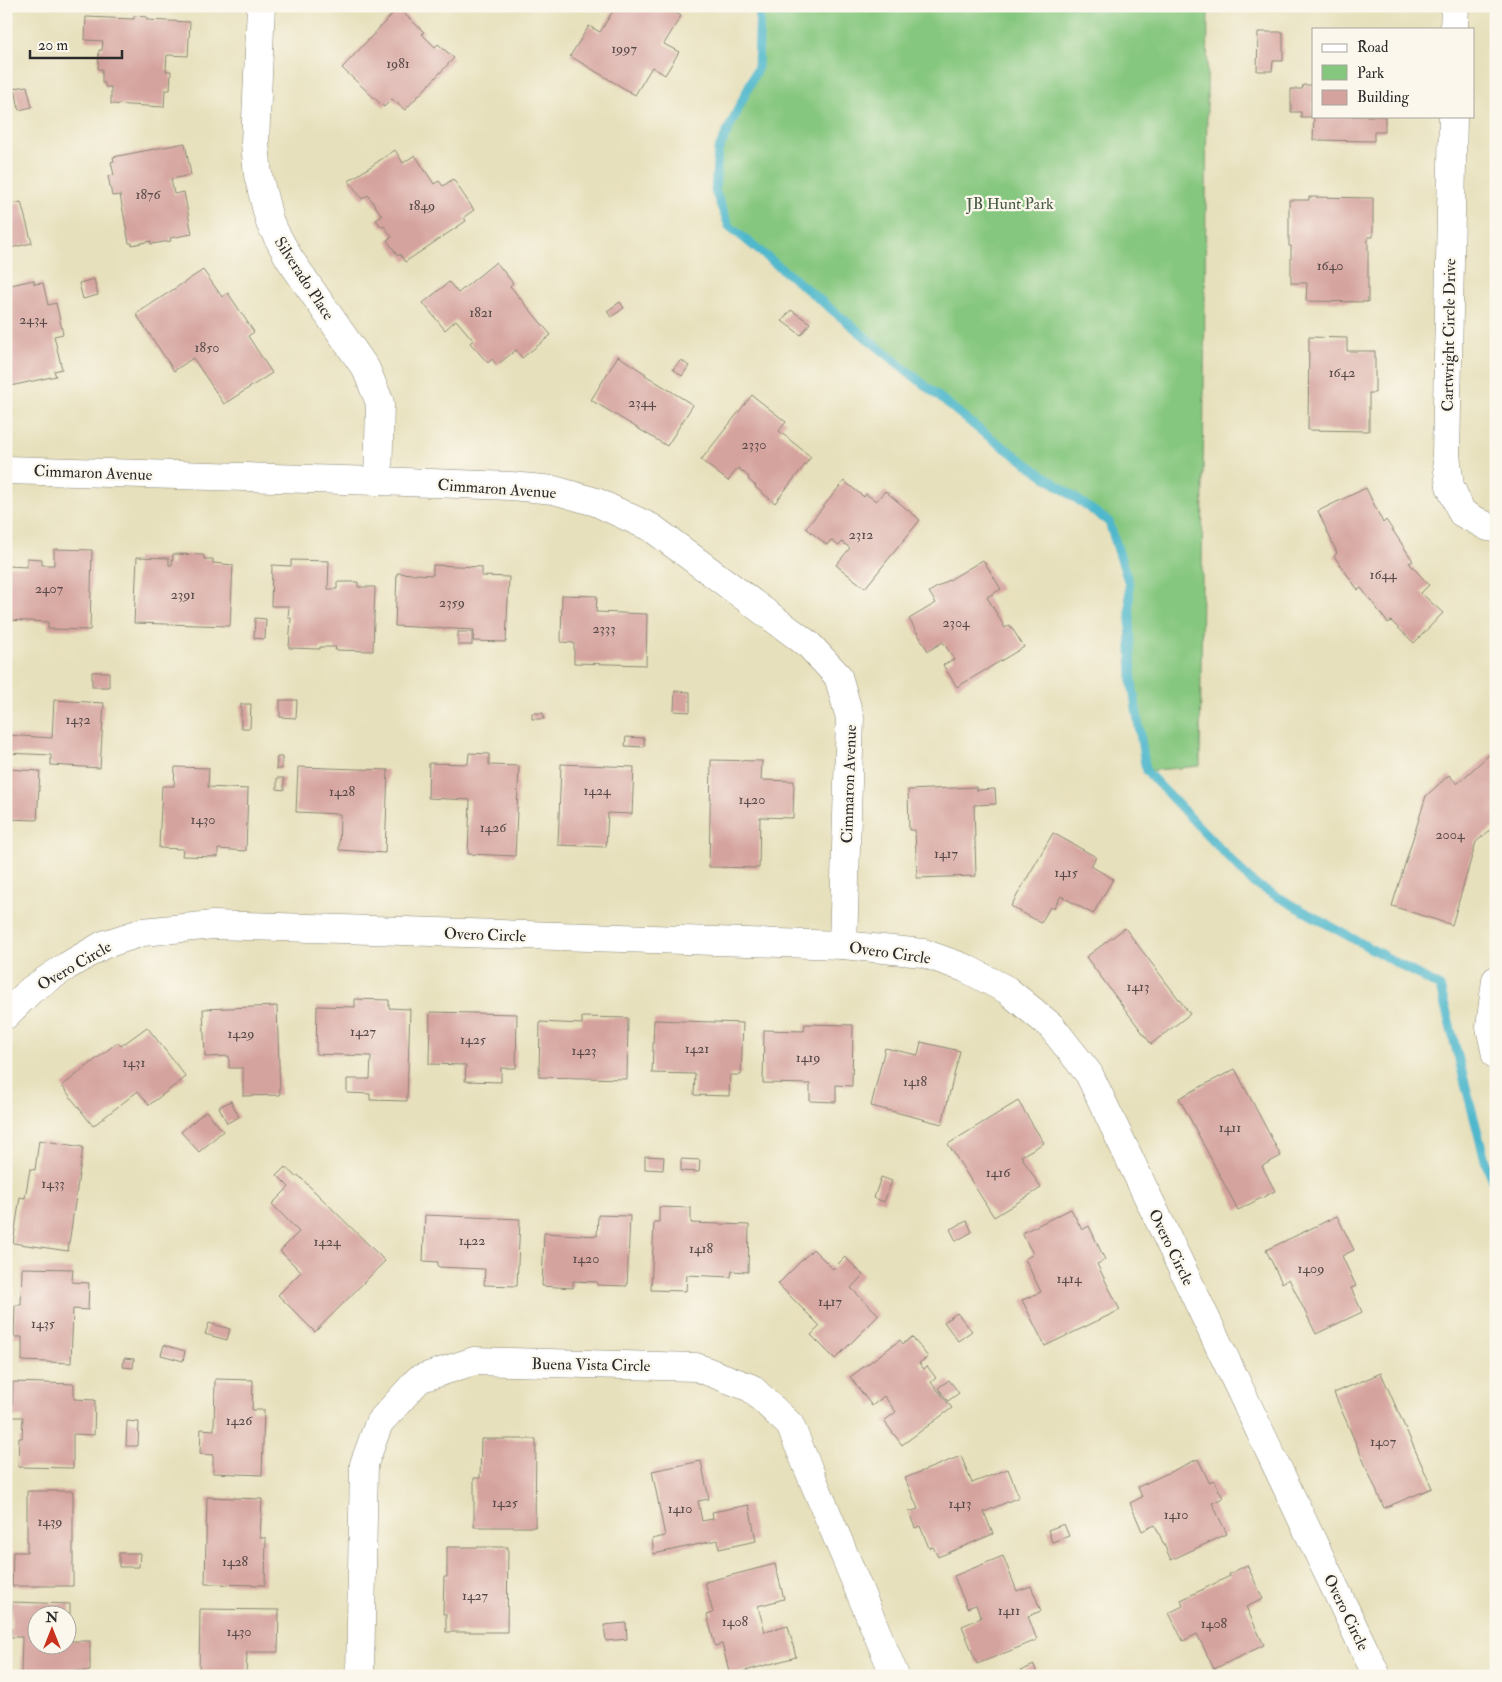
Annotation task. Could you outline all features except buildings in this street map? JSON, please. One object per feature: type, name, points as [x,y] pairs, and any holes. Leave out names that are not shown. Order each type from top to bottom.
[{"type":"street","name":"Silverado Place","points":[[261,6],[255,143],[258,175],[270,223],[289,258],[366,369],[380,403],[378,481]]},
{"type":"street","points":[[1454,28],[1455,6]]},
{"type":"street","name":"Cartwright Circle Drive","points":[[1453,118],[1446,455],[1450,486],[1462,513],[1488,527],[1496,528]]},
{"type":"street","name":"Cimmaron Avenue","points":[[6,470],[511,486],[554,490],[596,502],[652,528],[809,645],[838,676],[850,718],[843,946]]},
{"type":"street","name":"Overo Circle","points":[[6,1015],[31,990],[67,966],[103,946],[143,932],[213,925],[843,946],[923,953],[965,968],[1007,990],[1051,1026],[1089,1074],[1377,1676]]},
{"type":"street","points":[[1496,980],[1490,1027],[1496,1055]]},
{"type":"street","name":"Buena Vista Circle","points":[[360,1676],[364,1464],[379,1423],[419,1379],[474,1361],[696,1367],[750,1388],[790,1425],[895,1676]]},
{"type":"green space","name":"JB Hunt Park","points":[[760,6],[1208,6],[1200,766],[1146,771],[1132,683],[1129,584],[1109,522],[981,431],[729,226],[715,191],[718,151],[758,67]]},
{"type":"waterway","points":[[760,6],[758,67],[718,151],[715,191],[729,226],[981,431],[1109,522],[1129,584],[1132,683],[1146,771],[1253,883],[1440,987],[1486,1164],[1496,1187]]}]
